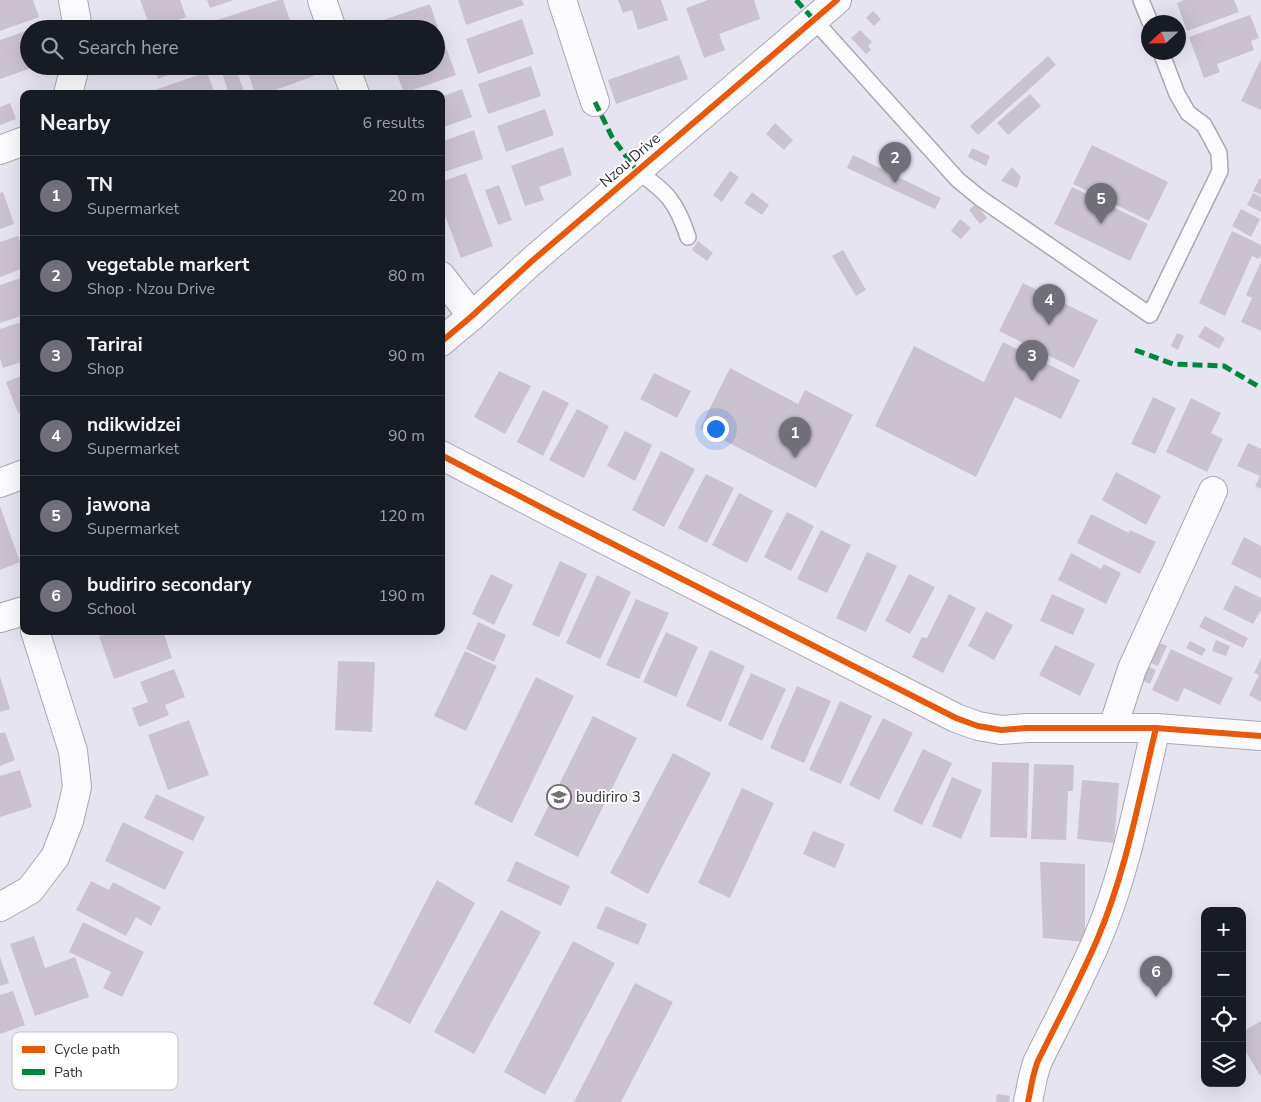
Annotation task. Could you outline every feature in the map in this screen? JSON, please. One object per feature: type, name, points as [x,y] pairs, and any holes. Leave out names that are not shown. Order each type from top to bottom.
[{"type":"street","points":[[73,0],[76,20]]},
{"type":"street","points":[[322,0],[329,20]]},
{"type":"street","points":[[562,0],[595,102]]},
{"type":"street","name":"Nzou Drive","points":[[445,339],[532,261],[837,0]]},
{"type":"street","points":[[69,90],[73,75]]},
{"type":"street","points":[[348,75],[354,90]]},
{"type":"street","points":[[0,150],[20,142]]},
{"type":"street","points":[[445,281],[472,316]]},
{"type":"street","points":[[445,457],[956,718],[978,726],[1001,730],[1113,727],[1156,728],[1261,736]]},
{"type":"street","points":[[0,483],[20,476]]},
{"type":"street","points":[[1113,727],[1132,669],[1213,491]]},
{"type":"street","points":[[0,618],[20,612]]},
{"type":"street","points":[[0,907],[30,890],[55,857],[69,821],[77,787],[73,751],[37,635]]},
{"type":"street","points":[[1028,1102],[1037,1063],[1097,941],[1107,913],[1128,849],[1156,728]]},
{"type":"lane","points":[[1141,0],[1147,15]]},
{"type":"lane","points":[[814,20],[958,180],[980,198],[1150,315],[1220,171],[1219,153],[1204,125],[1188,113],[1178,94],[1165,60]]},
{"type":"lane","points":[[637,171],[661,188],[672,201],[681,217],[688,237]]},
{"type":"building","points":[[0,0],[33,0],[39,17],[31,20],[20,20],[20,24],[0,31]]},
{"type":"building","points":[[140,0],[180,0],[186,17],[178,20],[148,20]]},
{"type":"building","points":[[207,0],[234,0],[210,8]]},
{"type":"building","points":[[283,0],[290,20],[217,20]]},
{"type":"building","points":[[458,0],[522,0],[524,5],[466,25]]},
{"type":"building","points":[[618,0],[661,0],[668,20],[638,30],[632,10],[623,13]]},
{"type":"building","points":[[708,0],[754,0],[760,19],[719,34],[725,50],[704,58],[686,8]]},
{"type":"building","points":[[1184,0],[1234,0],[1239,12],[1187,31],[1186,15],[1181,15],[1177,3]]},
{"type":"building","points":[[430,4],[435,20],[384,20]]},
{"type":"building","points":[[873,11],[881,19],[874,26],[866,18]]},
{"type":"building","points":[[1250,15],[1259,38],[1251,41],[1254,50],[1217,64],[1220,72],[1204,78],[1189,37]]},
{"type":"building","points":[[522,19],[534,54],[478,74],[466,39]]},
{"type":"building","points":[[860,30],[872,42],[868,46],[871,50],[866,54],[851,38]]},
{"type":"building","points":[[20,33],[20,72],[0,79],[0,40]]},
{"type":"building","points":[[445,45],[456,75],[413,90],[403,90],[397,75],[445,75]]},
{"type":"building","points":[[679,55],[688,79],[616,104],[608,80]]},
{"type":"building","points":[[1048,56],[1056,65],[978,135],[970,126]]},
{"type":"building","points":[[1261,59],[1261,110],[1241,101]]},
{"type":"building","points":[[531,66],[541,96],[488,114],[478,84]]},
{"type":"building","points":[[156,75],[168,75],[158,79]]},
{"type":"building","points":[[198,75],[208,75],[214,90],[155,90]]},
{"type":"building","points":[[223,75],[238,75],[244,90],[228,90]]},
{"type":"building","points":[[249,75],[314,76],[275,90],[254,90]]},
{"type":"building","points":[[462,89],[472,117],[445,127],[445,95]]},
{"type":"building","points":[[1030,94],[1041,106],[1008,135],[997,123]]},
{"type":"building","points":[[10,103],[16,119],[0,125],[0,107]]},
{"type":"building","points":[[545,109],[554,135],[506,152],[497,126]]},
{"type":"building","points":[[775,123],[793,140],[784,150],[766,134]]},
{"type":"building","points":[[474,130],[483,159],[445,172],[445,141]]},
{"type":"building","points":[[1092,145],[1168,182],[1149,221],[1073,184]]},
{"type":"building","points":[[563,147],[572,175],[539,187],[544,200],[525,206],[511,166]]},
{"type":"building","points":[[972,148],[990,156],[986,166],[968,157]]},
{"type":"building","points":[[853,155],[941,198],[935,209],[847,168]]},
{"type":"building","points":[[1012,167],[1021,177],[1017,188],[1001,181]]},
{"type":"building","points":[[730,171],[739,177],[722,202],[713,195]]},
{"type":"building","points":[[466,173],[493,246],[461,258],[445,215],[445,181]]},
{"type":"building","points":[[1261,179],[1261,195],[1253,191]]},
{"type":"building","points":[[499,185],[512,220],[498,225],[485,190]]},
{"type":"building","points":[[1072,187],[1148,224],[1130,261],[1054,224]]},
{"type":"building","points":[[3,192],[14,224],[0,229],[0,193]]},
{"type":"building","points":[[752,192],[769,205],[762,215],[744,203]]},
{"type":"building","points":[[1253,193],[1261,197],[1261,212],[1247,205]]},
{"type":"building","points":[[976,204],[987,218],[980,224],[969,210]]},
{"type":"building","points":[[1241,209],[1260,219],[1251,237],[1232,226]]},
{"type":"building","points":[[960,219],[971,228],[961,239],[951,231]]},
{"type":"building","points":[[1232,231],[1261,245],[1261,255],[1259,259],[1252,256],[1225,316],[1199,303]]},
{"type":"building","points":[[18,236],[20,241],[20,270],[0,277],[0,242]]},
{"type":"building","points":[[698,241],[713,253],[707,261],[692,250]]},
{"type":"building","points":[[843,250],[866,290],[856,296],[832,256]]},
{"type":"building","points":[[1261,262],[1261,331],[1241,322],[1252,298],[1246,295]]},
{"type":"building","points":[[20,278],[20,316],[0,323],[0,285]]},
{"type":"building","points":[[1023,283],[1098,320],[1074,368],[999,331]]},
{"type":"building","points":[[20,322],[20,362],[3,368],[0,359],[0,329]]},
{"type":"building","points":[[1205,326],[1225,338],[1219,349],[1198,337]]},
{"type":"building","points":[[1177,333],[1184,336],[1178,350],[1171,346]]},
{"type":"building","points":[[1003,342],[1080,380],[1061,419],[1015,397],[976,477],[875,426],[914,346],[984,382]]},
{"type":"building","points":[[730,368],[798,404],[805,390],[853,415],[816,488],[700,428]]},
{"type":"building","points":[[499,371],[531,386],[505,434],[474,417]]},
{"type":"building","points":[[654,373],[691,391],[677,418],[640,399]]},
{"type":"building","points":[[20,377],[20,412],[18,413],[6,382]]},
{"type":"building","points":[[543,390],[569,403],[543,456],[517,442]]},
{"type":"building","points":[[1153,397],[1176,408],[1155,454],[1131,444]]},
{"type":"building","points":[[1191,398],[1221,413],[1211,433],[1223,439],[1207,472],[1166,452]]},
{"type":"building","points":[[577,409],[609,426],[584,478],[549,460]]},
{"type":"building","points":[[625,431],[652,445],[635,481],[607,466]]},
{"type":"building","points":[[1248,443],[1261,449],[1261,489],[1255,486],[1260,476],[1237,466]]},
{"type":"building","points":[[661,451],[695,469],[664,527],[632,510]]},
{"type":"building","points":[[1116,472],[1161,496],[1146,525],[1102,500]]},
{"type":"building","points":[[706,474],[734,488],[707,543],[678,528]]},
{"type":"building","points":[[739,493],[773,511],[747,563],[712,545]]},
{"type":"building","points":[[0,506],[20,562],[0,570]]},
{"type":"building","points":[[787,512],[814,526],[791,571],[764,557]]},
{"type":"building","points":[[1091,514],[1129,533],[1130,530],[1156,542],[1140,574],[1077,543]]},
{"type":"building","points":[[821,530],[851,545],[827,593],[797,579]]},
{"type":"building","points":[[1244,537],[1261,546],[1261,579],[1231,564]]},
{"type":"building","points":[[867,552],[897,566],[866,632],[836,618]]},
{"type":"building","points":[[1071,553],[1101,569],[1104,564],[1121,573],[1106,604],[1058,580]]},
{"type":"building","points":[[560,561],[587,574],[559,637],[532,625]]},
{"type":"building","points":[[491,574],[513,585],[494,625],[472,614]]},
{"type":"building","points":[[909,574],[935,587],[910,634],[885,621]]},
{"type":"building","points":[[597,575],[631,592],[600,659],[566,643]]},
{"type":"building","points":[[1235,585],[1261,598],[1261,610],[1253,624],[1223,609]]},
{"type":"building","points":[[949,594],[976,608],[943,673],[912,657],[922,637],[927,638]]},
{"type":"building","points":[[1052,594],[1085,609],[1073,635],[1040,621]]},
{"type":"building","points":[[636,599],[669,613],[639,679],[606,665]]},
{"type":"building","points":[[986,611],[1013,625],[994,660],[968,646]]},
{"type":"building","points":[[1205,616],[1248,638],[1243,648],[1199,627]]},
{"type":"building","points":[[478,622],[506,635],[494,662],[466,649]]},
{"type":"building","points":[[666,632],[698,647],[676,697],[643,682]]},
{"type":"building","points":[[164,635],[172,658],[114,679],[99,636]]},
{"type":"building","points":[[1216,640],[1230,646],[1226,656],[1212,651]]},
{"type":"building","points":[[1154,641],[1167,646],[1158,666],[1146,661]]},
{"type":"building","points":[[1190,641],[1206,649],[1202,656],[1186,648]]},
{"type":"building","points":[[1055,645],[1095,664],[1080,696],[1039,675]]},
{"type":"building","points":[[1171,649],[1233,678],[1220,705],[1184,688],[1178,702],[1152,690]]},
{"type":"building","points":[[710,650],[745,666],[721,722],[686,706]]},
{"type":"building","points":[[465,651],[497,666],[466,731],[434,716]]},
{"type":"building","points":[[1261,658],[1261,702],[1249,695],[1259,675],[1254,673]]},
{"type":"building","points":[[338,661],[375,662],[372,732],[335,730]]},
{"type":"building","points":[[1145,665],[1156,670],[1150,684],[1138,679]]},
{"type":"building","points":[[174,669],[185,697],[165,705],[169,715],[139,727],[132,708],[148,702],[140,682]]},
{"type":"building","points":[[751,673],[786,689],[762,741],[728,725]]},
{"type":"building","points":[[0,676],[10,709],[0,712]]},
{"type":"building","points":[[536,677],[574,696],[512,823],[474,804]]},
{"type":"building","points":[[797,686],[831,701],[804,763],[770,748]]},
{"type":"building","points":[[840,701],[872,716],[841,784],[809,770]]},
{"type":"building","points":[[593,716],[637,738],[578,857],[534,835]]},
{"type":"building","points":[[883,718],[913,733],[879,800],[849,785]]},
{"type":"building","points":[[189,720],[209,775],[168,790],[148,735]]},
{"type":"building","points":[[5,732],[15,760],[0,766],[0,733]]},
{"type":"building","points":[[923,749],[952,763],[922,825],[893,811]]},
{"type":"building","points":[[673,753],[711,773],[648,894],[610,873]]},
{"type":"building","points":[[992,762],[1029,763],[1027,838],[990,837]]},
{"type":"building","points":[[1034,764],[1074,765],[1073,791],[1068,791],[1066,840],[1031,839]]},
{"type":"building","points":[[20,770],[32,807],[0,817],[0,776]]},
{"type":"building","points":[[952,777],[982,790],[961,839],[932,826]]},
{"type":"building","points":[[1082,780],[1119,783],[1114,843],[1077,839]]},
{"type":"building","points":[[742,788],[774,803],[730,898],[698,883]]},
{"type":"building","points":[[156,794],[205,817],[193,841],[144,818]]},
{"type":"building","points":[[123,822],[184,852],[165,890],[105,861]]},
{"type":"building","points":[[813,831],[845,844],[835,868],[803,854]]},
{"type":"building","points":[[516,861],[570,886],[561,906],[507,881]]},
{"type":"building","points":[[1040,862],[1085,864],[1085,942],[1043,938]]},
{"type":"building","points":[[437,880],[475,903],[410,1024],[373,1004]]},
{"type":"building","points":[[91,881],[109,890],[113,882],[161,907],[151,926],[136,917],[126,936],[76,910]]},
{"type":"building","points":[[606,906],[647,924],[638,945],[596,928]]},
{"type":"building","points":[[501,910],[541,932],[474,1054],[434,1032]]},
{"type":"building","points":[[83,922],[144,952],[122,997],[103,988],[111,972],[69,952]]},
{"type":"building","points":[[34,936],[45,968],[75,957],[89,997],[35,1016],[10,944]]},
{"type":"building","points":[[573,941],[615,963],[545,1095],[504,1072]]},
{"type":"building","points":[[0,957],[9,983],[0,986]]},
{"type":"building","points":[[635,983],[673,1002],[621,1102],[574,1102]]},
{"type":"building","points":[[13,991],[25,1025],[0,1034],[0,995]]},
{"type":"building","points":[[1261,1021],[1261,1077],[1246,1052],[1246,1030]]},
{"type":"building","points":[[997,1094],[1010,1096],[1009,1102],[996,1102]]},
{"type":"marked path","points":[[796,0],[814,20]]},
{"type":"marked path","points":[[595,102],[612,137],[637,171]]},
{"type":"marked path","points":[[1135,350],[1173,364],[1224,366],[1261,388]]},
{"type":"cycle path","points":[[445,339],[532,261],[837,0]]},
{"type":"cycle path","points":[[445,457],[956,718],[978,726],[1001,730],[1027,728],[1156,728],[1261,736]]},
{"type":"cycle path","points":[[1028,1102],[1037,1063],[1097,940],[1116,888],[1131,835],[1156,728]]},
{"type":"place","name":"vegetable markert","points":[[895,183]]},
{"type":"place","name":"jawona","points":[[1101,224]]},
{"type":"place","name":"ndikwidzei","points":[[1049,325]]},
{"type":"place","name":"Tarirai","points":[[1032,381]]},
{"type":"place","name":"TN","points":[[795,458]]},
{"type":"place","name":"budiriro 3","points":[[559,797]]},
{"type":"place","name":"budiriro secondary","points":[[1156,997]]}]
